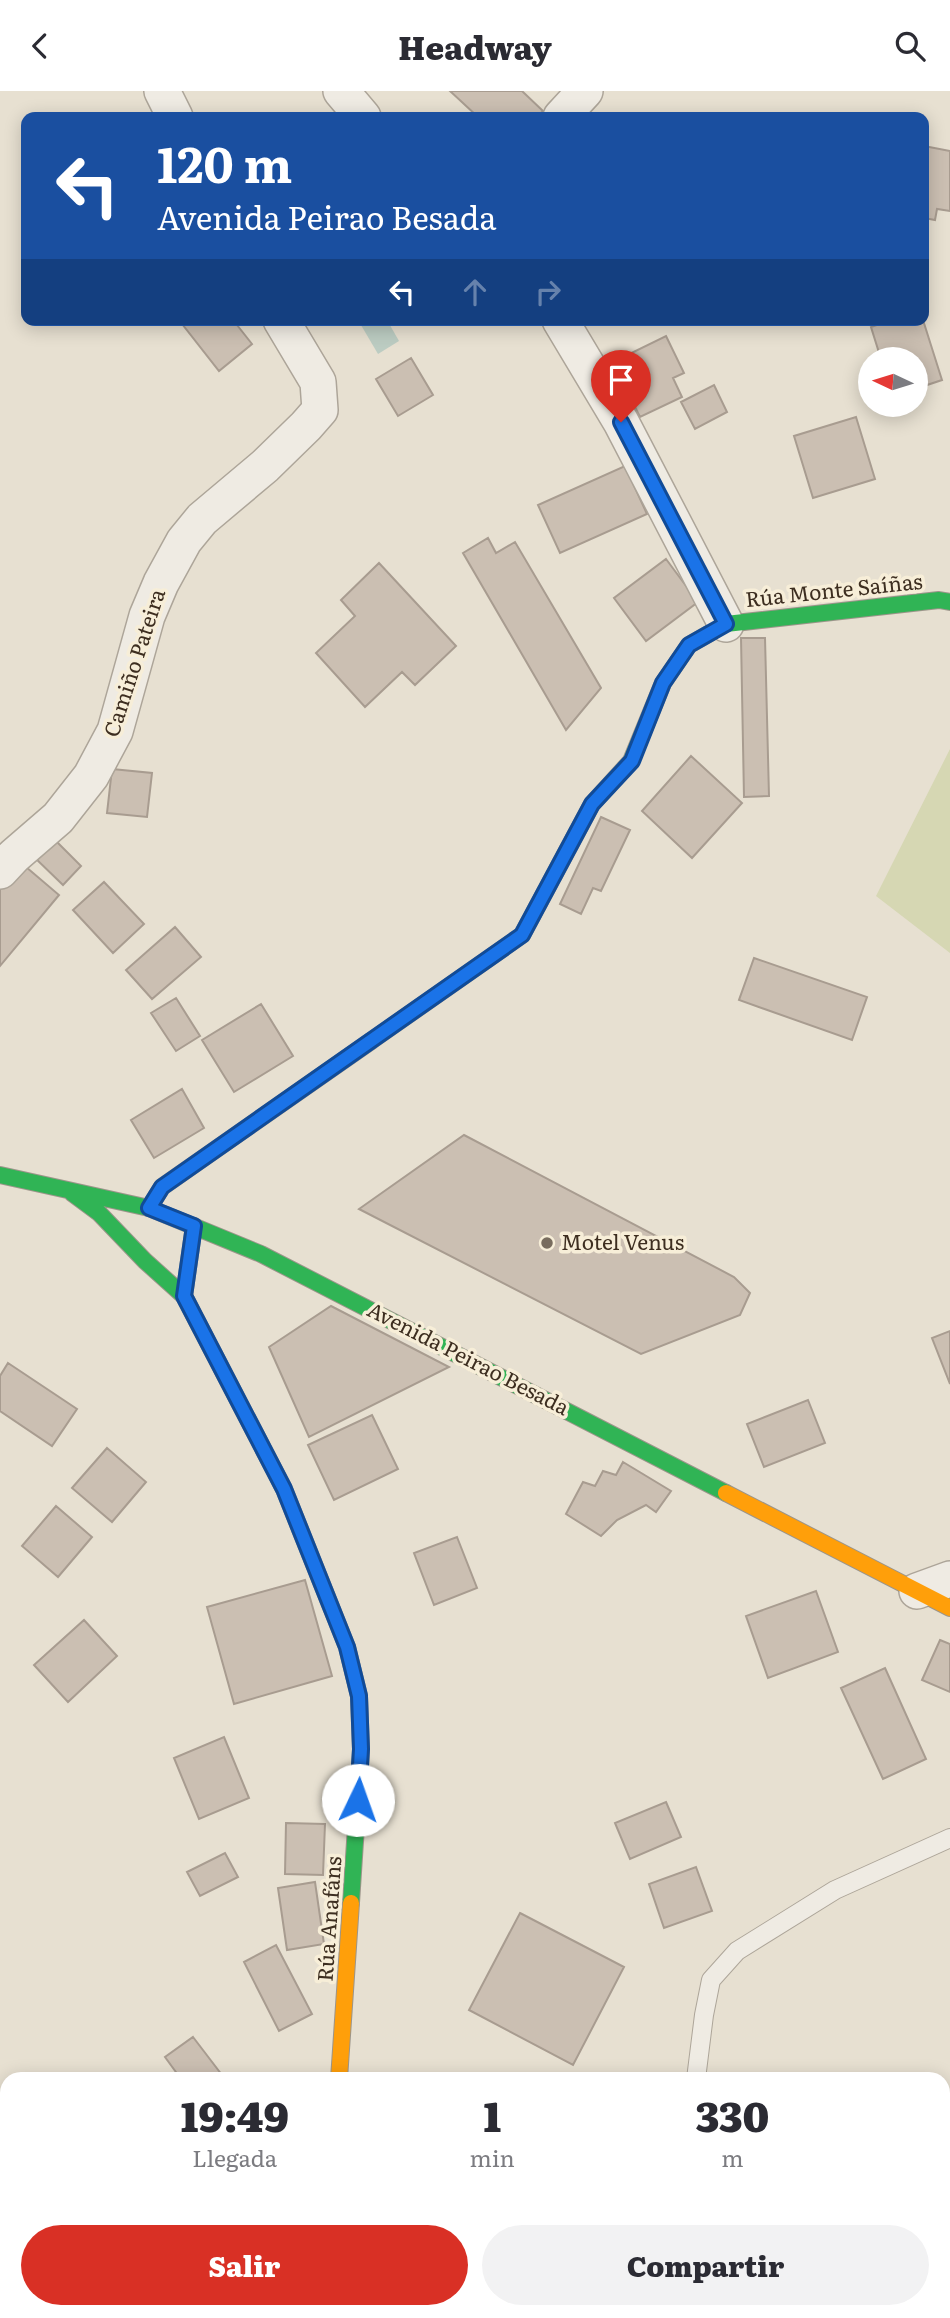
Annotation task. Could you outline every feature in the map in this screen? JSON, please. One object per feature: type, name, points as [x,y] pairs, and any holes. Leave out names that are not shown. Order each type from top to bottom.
[{"type":"street","points":[[162,91],[172,112]]},
{"type":"street","points":[[341,91],[359,112]]},
{"type":"street","points":[[565,112],[584,91]]},
{"type":"street","name":"Camiño Pateira","points":[[0,871],[58,818],[91,776],[115,731],[147,616],[184,541],[202,519],[265,466],[320,410],[317,382],[284,326]]},
{"type":"street","points":[[564,326],[621,422],[726,624]]},
{"type":"street","name":"Rúa Monte Saíñas","points":[[149,1208],[162,1187],[522,935],[592,804],[632,761],[663,683],[689,645],[726,624],[939,600],[950,602]]},
{"type":"street","name":"Avenida Peirao Besada","points":[[0,1175],[149,1208],[298,1272],[950,1608]]},
{"type":"street","name":"Rúa Anafáns","points":[[65,1188],[99,1213],[145,1261],[184,1296],[284,1489],[347,1647],[359,1696],[361,1749],[340,2072]]},
{"type":"street","points":[[184,1296],[194,1226]]},
{"type":"street","points":[[917,1591],[950,1579]]},
{"type":"lane","points":[[697,2072],[711,1980],[737,1951],[835,1890],[950,1838]]},
{"type":"green space","points":[[950,749],[950,953],[876,896]]},
{"type":"shaded area","points":[[362,326],[390,326],[399,341],[378,354]]},
{"type":"building","points":[[450,91],[522,91],[543,111],[542,112],[473,112]]},
{"type":"building","points":[[929,147],[950,151],[950,211],[937,209],[935,220],[929,219]]},
{"type":"building","points":[[184,326],[238,326],[252,344],[219,371]]},
{"type":"building","points":[[925,326],[942,380],[928,385],[928,347],[877,347],[871,327]]},
{"type":"building","points":[[666,336],[684,373],[673,378],[682,397],[640,417],[613,362]]},
{"type":"building","points":[[411,358],[433,395],[398,416],[376,379]]},
{"type":"building","points":[[714,385],[727,412],[695,429],[681,402]]},
{"type":"building","points":[[856,417],[875,479],[813,498],[794,436]]},
{"type":"building","points":[[625,466],[647,514],[560,553],[538,505]]},
{"type":"building","points":[[488,538],[496,553],[515,542],[601,688],[566,730],[463,553]]},
{"type":"building","points":[[666,559],[698,602],[646,641],[614,598]]},
{"type":"building","points":[[379,563],[456,646],[415,685],[402,672],[365,707],[316,653],[355,616],[341,600]]},
{"type":"building","points":[[741,638],[765,638],[769,796],[744,797]]},
{"type":"building","points":[[691,756],[742,803],[692,858],[642,811]]},
{"type":"building","points":[[112,769],[152,773],[147,817],[107,813]]},
{"type":"building","points":[[601,817],[630,830],[601,891],[593,888],[581,914],[560,904]]},
{"type":"building","points":[[52,837],[81,866],[63,885],[34,857]]},
{"type":"building","points":[[19,861],[59,895],[0,966],[0,883]]},
{"type":"building","points":[[104,882],[144,924],[113,953],[73,910]]},
{"type":"building","points":[[175,927],[201,957],[152,999],[126,970]]},
{"type":"building","points":[[754,958],[867,997],[852,1040],[739,1000]]},
{"type":"building","points":[[176,998],[200,1036],[176,1051],[151,1013]]},
{"type":"building","points":[[261,1004],[293,1056],[234,1092],[202,1040]]},
{"type":"building","points":[[182,1089],[204,1128],[154,1158],[131,1120]]},
{"type":"building","name":"Motel Venus","points":[[464,1135],[734,1277],[750,1293],[740,1315],[641,1354],[359,1209]]},
{"type":"building","points":[[331,1306],[449,1367],[309,1437],[269,1347]]},
{"type":"building","points":[[950,1331],[950,1384],[932,1338]]},
{"type":"building","points":[[8,1363],[77,1409],[52,1446],[0,1411],[0,1376]]},
{"type":"building","points":[[808,1400],[825,1443],[764,1467],[747,1424]]},
{"type":"building","points":[[372,1415],[398,1469],[334,1500],[308,1445]]},
{"type":"building","points":[[107,1448],[146,1482],[112,1522],[72,1488]]},
{"type":"building","points":[[623,1462],[671,1491],[656,1512],[646,1505],[617,1520],[601,1536],[566,1514],[583,1482],[595,1486],[603,1471],[616,1475]]},
{"type":"building","points":[[56,1506],[92,1537],[58,1577],[22,1546]]},
{"type":"building","points":[[457,1537],[477,1588],[434,1605],[414,1553]]},
{"type":"building","points":[[305,1580],[332,1676],[234,1704],[207,1607]]},
{"type":"building","points":[[816,1591],[838,1652],[768,1678],[746,1616]]},
{"type":"building","points":[[84,1620],[117,1656],[68,1702],[34,1665]]},
{"type":"building","points":[[940,1640],[950,1644],[950,1692],[922,1680]]},
{"type":"building","points":[[885,1668],[926,1759],[883,1779],[841,1688]]},
{"type":"building","points":[[224,1737],[249,1798],[199,1819],[174,1758]]},
{"type":"building","points":[[666,1802],[681,1837],[630,1859],[615,1823]]},
{"type":"building","points":[[286,1823],[325,1824],[323,1875],[285,1874]]},
{"type":"building","points":[[225,1853],[238,1877],[200,1896],[187,1872]]},
{"type":"building","points":[[696,1867],[712,1911],[664,1928],[649,1884]]},
{"type":"building","points":[[315,1882],[324,1944],[287,1950],[278,1888]]},
{"type":"building","points":[[520,1913],[624,1967],[573,2065],[469,2010]]},
{"type":"building","points":[[276,1945],[312,2014],[279,2031],[244,1962]]},
{"type":"building","points":[[193,2037],[220,2072],[176,2072],[165,2057]]},
{"type":"traffic: fast","points":[[371,1041],[522,935],[592,804],[631,761],[663,683],[689,645],[726,624],[939,600],[950,602]]},
{"type":"traffic: fast","points":[[0,1175],[149,1208],[261,1254],[726,1493]]},
{"type":"traffic: fast","points":[[72,1193],[99,1213],[145,1261],[184,1296],[284,1489],[347,1647],[359,1696],[361,1750],[351,1903]]},
{"type":"traffic: slow","points":[[149,1208],[162,1187],[371,1041]]},
{"type":"traffic: slow","points":[[726,1493],[950,1608]]},
{"type":"traffic: slow","points":[[339,2072],[351,1903]]},
{"type":"traffic: jam","points":[[184,1296],[194,1226]]},
{"type":"place","name":"Motel Venus","points":[[547,1243]]},
{"type":"route","points":[[358,1800],[361,1749],[359,1696],[347,1647],[284,1489],[184,1296],[194,1226],[149,1208],[162,1187],[522,935],[592,804],[632,761],[663,683],[689,645],[726,624],[621,422]]}]
